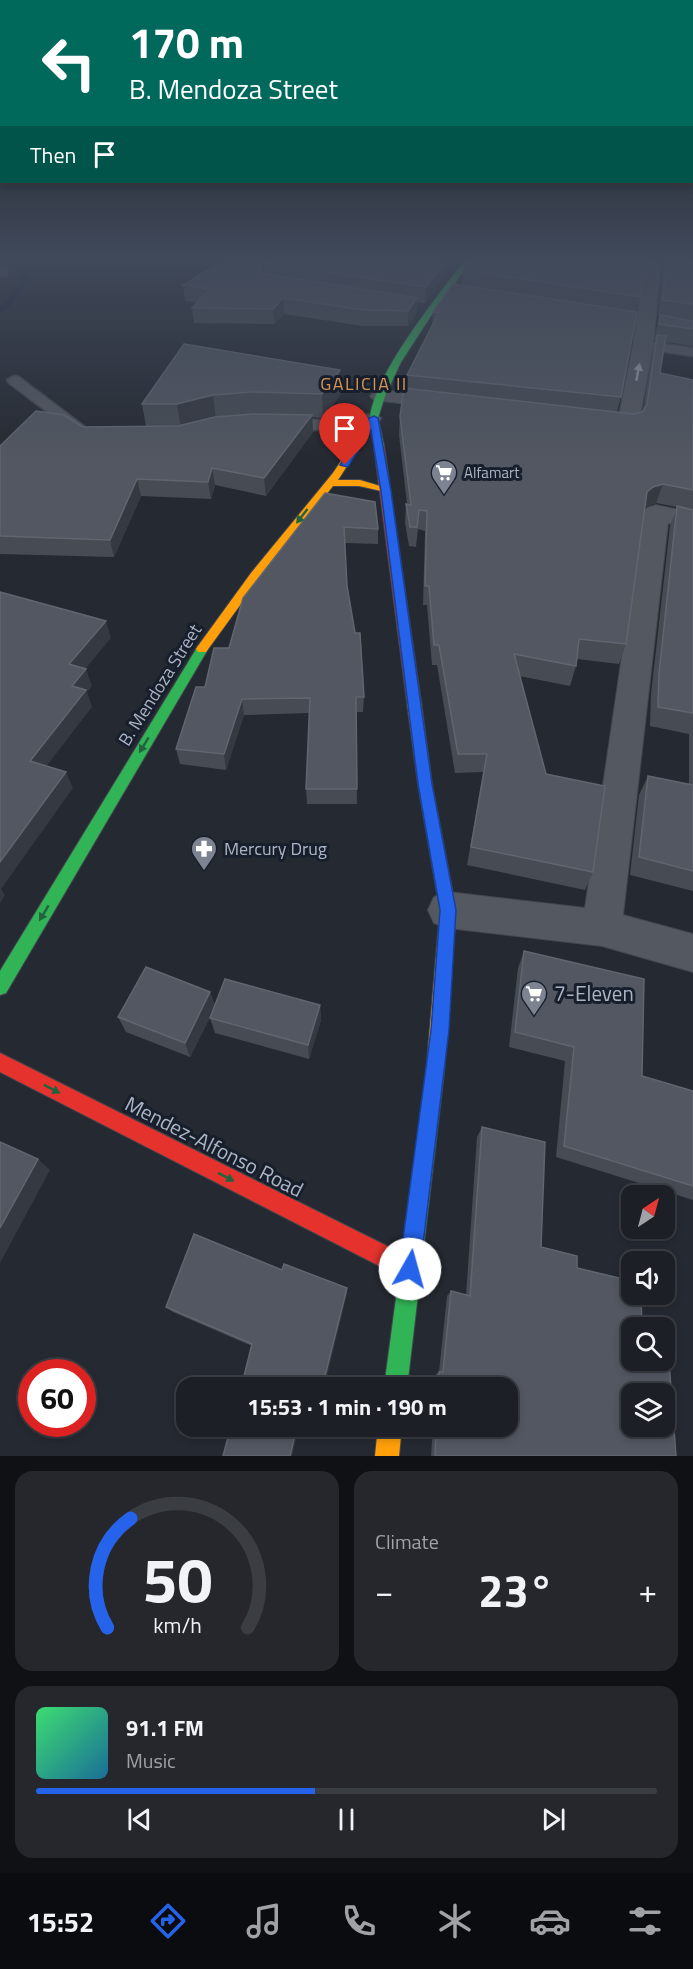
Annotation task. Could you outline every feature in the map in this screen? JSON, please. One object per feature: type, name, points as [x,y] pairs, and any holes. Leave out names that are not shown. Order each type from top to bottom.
[{"type":"main road","points":[[396,1377],[440,1030],[448,910],[425,784],[386,491],[374,418],[381,396],[417,324]]},
{"type":"main road","name":"B. Mendoza Street","points":[[0,987],[199,653],[255,576],[352,454],[374,418]]},
{"type":"main road","points":[[330,483],[360,483],[386,491]]},
{"type":"main road","name":"Mendez-Alfonso Road","points":[[0,1062],[410,1269]]},
{"type":"main road","points":[[387,1456],[389,1437]]},
{"type":"street","points":[[569,417],[628,423],[648,324]]},
{"type":"street","points":[[381,396],[463,405]]},
{"type":"street","points":[[602,928],[656,513],[693,520]]},
{"type":"street","points":[[448,910],[602,928],[693,953]]},
{"type":"lane","points":[[643,345],[693,352]]},
{"type":"lane","points":[[14,380],[87,436],[98,436]]},
{"type":"lane","points":[[265,423],[322,425],[374,418]]},
{"type":"building","points":[[433,324],[635,324],[621,397],[407,375]]},
{"type":"building","points":[[659,324],[693,324],[693,329]]},
{"type":"building","points":[[657,335],[666,336],[660,373],[693,380],[693,490],[663,484],[647,492],[626,644],[579,639],[576,666],[514,654],[546,774],[605,786],[593,872],[471,847],[487,754],[458,754],[439,645],[434,645],[429,586],[425,586],[427,511],[419,510],[417,527],[410,527],[406,504],[411,505],[400,416],[404,388],[633,414],[642,412],[647,405]]},
{"type":"building","points":[[184,344],[340,370],[322,394],[252,392],[213,395],[177,404],[142,404]]},
{"type":"building","points":[[36,411],[64,415],[83,427],[178,426],[215,417],[253,414],[312,415],[264,478],[212,468],[208,482],[137,479],[110,540],[0,536],[0,446]]},
{"type":"building","points":[[325,493],[375,502],[378,529],[344,527],[347,586],[355,633],[360,633],[364,697],[356,697],[357,789],[306,789],[310,698],[242,699],[224,754],[176,749],[196,687],[205,687],[214,648],[229,648],[243,598]]},
{"type":"building","points":[[677,506],[693,510],[693,713],[658,707],[659,674]]},
{"type":"building","points":[[0,592],[106,621],[69,664],[86,669],[72,686],[86,690],[30,761],[66,772],[0,862]]},
{"type":"building","points":[[648,776],[693,785],[693,871],[639,857]]},
{"type":"building","points":[[524,951],[644,979],[642,1076],[693,1091],[693,1186],[564,1146],[574,1047],[515,1032]]},
{"type":"building","points":[[146,967],[210,992],[185,1043],[118,1017]]},
{"type":"building","points":[[225,979],[320,1005],[308,1045],[210,1018]]},
{"type":"building","points":[[482,1127],[545,1142],[541,1247],[577,1256],[577,1268],[621,1278],[621,1305],[641,1305],[642,1317],[621,1317],[621,1371],[670,1371],[671,1383],[621,1383],[621,1437],[675,1437],[676,1456],[435,1456],[436,1437],[518,1437],[518,1377],[439,1377],[439,1372],[443,1372],[451,1291],[470,1296]]},
{"type":"building","points":[[0,1142],[38,1159],[0,1228]]},
{"type":"building","points":[[194,1234],[282,1270],[284,1264],[347,1288],[325,1377],[244,1377],[252,1344],[166,1307]]},
{"type":"building","points":[[228,1437],[294,1437],[290,1456],[223,1456]]},
{"type":"traffic: fast","points":[[379,446],[374,418],[381,396],[397,362],[422,324]]},
{"type":"traffic: fast","points":[[0,987],[202,649]]},
{"type":"traffic: fast","points":[[396,1377],[435,1073]]},
{"type":"traffic: slow","points":[[202,649],[255,576],[337,475],[374,418]]},
{"type":"traffic: slow","points":[[330,483],[360,483],[386,491]]},
{"type":"traffic: slow","points":[[414,702],[425,784],[448,910],[435,1073]]},
{"type":"traffic: slow","points":[[387,1456],[389,1437]]},
{"type":"traffic: jam","points":[[379,446],[414,702]]},
{"type":"traffic: jam","points":[[0,1062],[409,1269]]},
{"type":"place","name":"Alfamart","points":[[444,496]]},
{"type":"place","name":"Mercury Drug","points":[[204,872]]},
{"type":"place","name":"7-Eleven","points":[[534,1017]]},
{"type":"district","name":"GALICIA II","points":[[364,384]]},
{"type":"route","points":[[345,465],[374,418],[386,491],[425,784],[448,910],[440,1030],[410,1269]]}]
